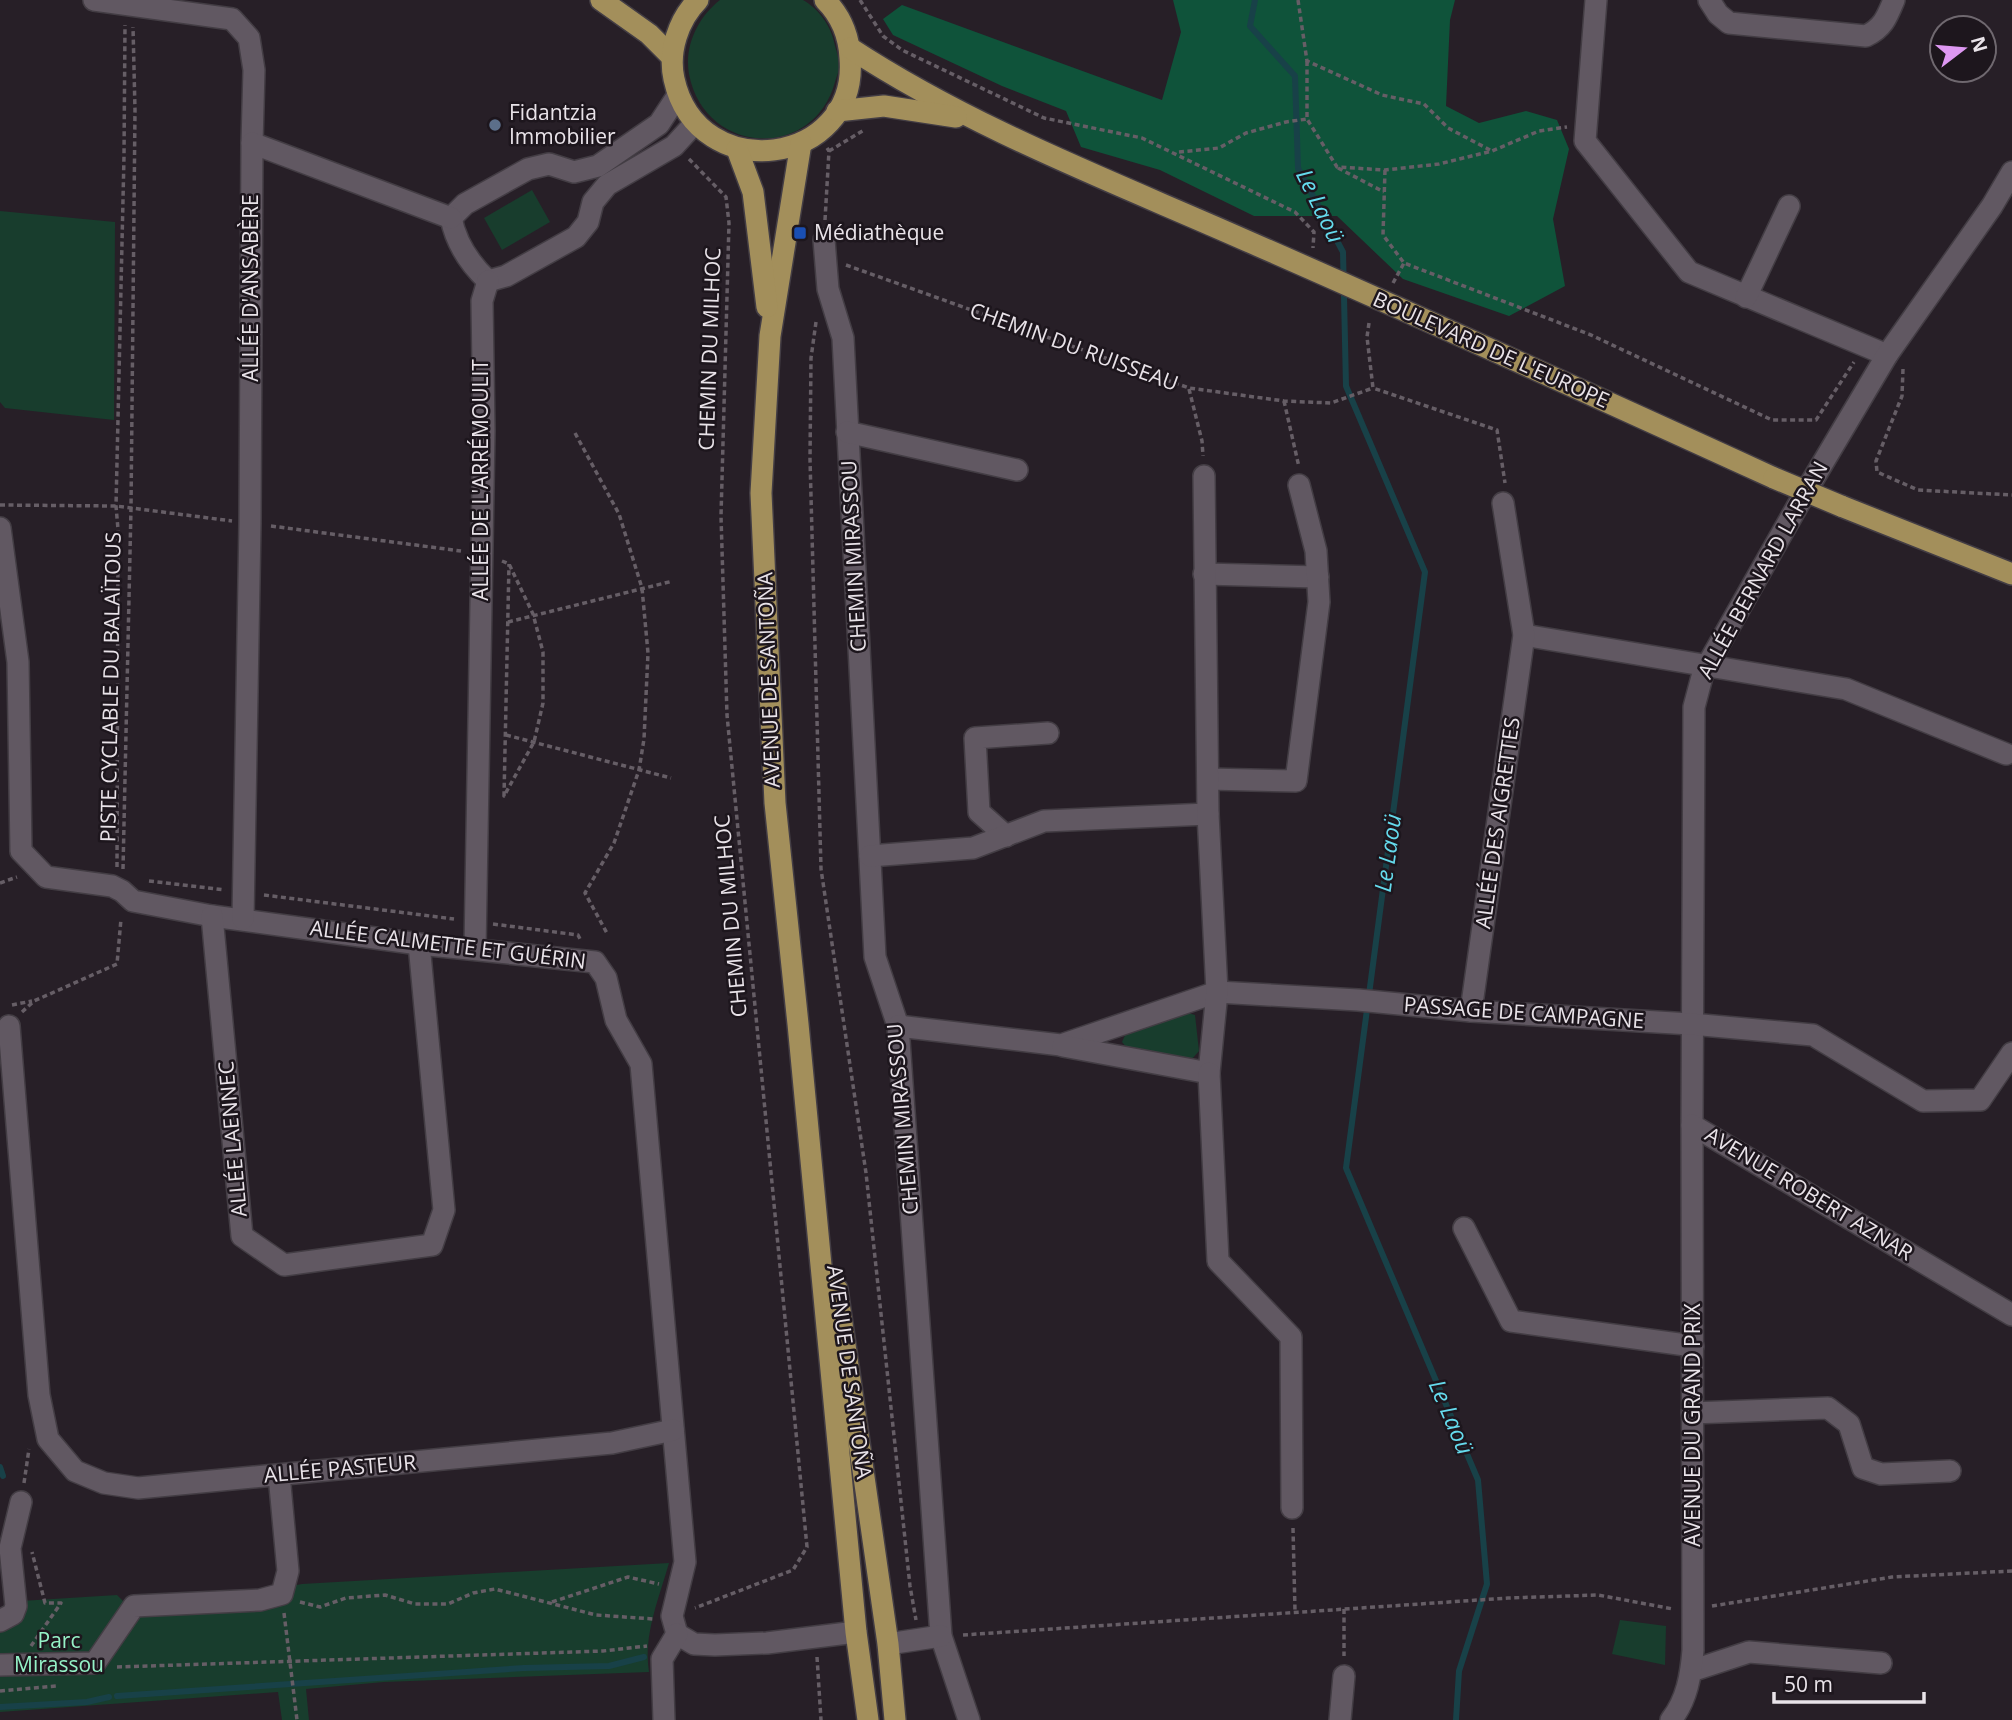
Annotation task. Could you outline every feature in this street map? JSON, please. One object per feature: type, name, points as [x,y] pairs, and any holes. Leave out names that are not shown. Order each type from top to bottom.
[{"type":"main road","points":[[601,0],[649,34],[672,57]]},
{"type":"main road","points":[[698,0],[683,19],[676,37],[672,57],[678,95],[695,123],[721,143],[737,149],[769,152],[815,143],[837,111],[849,81],[850,48],[838,17],[825,0]]},
{"type":"main road","name":"BOULEVARD DE L'EUROPE","points":[[850,48],[891,75],[972,120],[1307,267],[1774,478],[2012,574]]},
{"type":"main road","name":"BOULEVARD DE L'EUROPE","points":[[837,111],[884,106],[972,120]]},
{"type":"main road","name":"AVENUE DE SANTOÑA","points":[[815,143],[771,336],[761,493],[775,803],[856,1632],[868,1720]]},
{"type":"main road","name":"AVENUE DE SANTOÑA","points":[[737,149],[753,192],[771,336]]},
{"type":"main road","name":"AVENUE DE SANTOÑA","points":[[798,1024],[888,1644],[895,1720]]},
{"type":"main road","points":[[837,1438],[859,1539],[871,1641],[888,1644]]},
{"type":"street","name":"ALLÉE D'ANSABÈRE","points":[[94,0],[232,19],[249,38],[254,70],[243,919]]},
{"type":"street","points":[[1596,0],[1586,141],[1689,272],[1886,355]]},
{"type":"street","points":[[1709,0],[1718,14],[1729,23],[1866,36],[1878,30],[1887,18],[1894,0]]},
{"type":"street","points":[[574,172],[598,166],[659,124],[678,95]]},
{"type":"street","points":[[451,218],[455,234],[475,268],[488,281],[506,276],[576,237],[588,222],[593,202],[607,185],[674,146],[695,123]]},
{"type":"street","points":[[252,143],[451,218]]},
{"type":"street","points":[[451,218],[465,204],[528,169],[549,164],[574,172],[586,185],[593,202]]},
{"type":"street","name":"ALLÉE BERNARD LARRAN","points":[[1691,1024],[1694,707],[1703,673],[1886,355],[1992,206],[2012,172]]},
{"type":"street","points":[[1746,297],[1788,206]]},
{"type":"street","name":"CHEMIN MIRASSOU","points":[[824,249],[828,289],[842,338],[875,957],[898,1026],[930,1637],[969,1720]]},
{"type":"street","name":"ALLÉE DE L'ARRÉMOULIT","points":[[475,949],[484,431],[482,301],[488,281]]},
{"type":"street","name":"CHEMIN MIRASSOU","points":[[847,432],[1017,470]]},
{"type":"street","points":[[1204,476],[1208,814],[1217,992],[1209,1073],[1218,1261],[1291,1337],[1292,1508]]},
{"type":"street","points":[[1208,779],[1296,781],[1319,602],[1316,551],[1299,485]]},
{"type":"street","name":"ALLÉE DES AIGRETTES","points":[[1471,1011],[1524,635],[1503,503]]},
{"type":"street","name":"ALLÉE CALMETTE ET GUÉRIN","points":[[0,528],[19,662],[21,851],[46,877],[112,886],[121,882],[132,901],[212,916],[419,944],[595,962],[606,978],[616,1020],[642,1064],[673,1430]]},
{"type":"street","points":[[1204,574],[1318,577]]},
{"type":"street","points":[[1524,635],[1846,689],[2006,754]]},
{"type":"street","points":[[1006,835],[979,812],[975,738],[1048,733]]},
{"type":"street","points":[[870,856],[973,848],[1044,821],[1208,814]]},
{"type":"street","name":"ALLÉE LAENNEC","points":[[212,916],[242,1236],[284,1265],[432,1245],[444,1210],[419,944]]},
{"type":"street","points":[[1061,1045],[1217,992]]},
{"type":"street","name":"PASSAGE DE CAMPAGNE","points":[[1217,992],[1691,1024],[1813,1035],[1923,1101],[1980,1100],[2012,1053]]},
{"type":"street","name":"ALLÉE PASTEUR","points":[[10,1016],[38,1395],[48,1439],[75,1471],[104,1483],[138,1488],[612,1443],[673,1430]]},
{"type":"street","name":"AVENUE ROBERT AZNAR","points":[[1691,1024],[1692,1125],[2012,1315]]},
{"type":"street","points":[[898,1026],[1061,1045],[1209,1073]]},
{"type":"street","name":"AVENUE DU GRAND PRIX","points":[[1671,1720],[1680,1708],[1691,1671],[1692,1125]]},
{"type":"street","points":[[1464,1228],[1511,1321],[1693,1346]]},
{"type":"street","points":[[1692,1413],[1828,1408],[1849,1424],[1863,1468],[1881,1475],[1950,1471]]},
{"type":"street","points":[[664,1720],[662,1658],[685,1562],[673,1430]]},
{"type":"street","points":[[0,1665],[95,1663],[134,1606],[260,1600],[282,1594],[288,1571],[279,1475]]},
{"type":"street","points":[[0,1622],[13,1614],[16,1606],[10,1548],[20,1502]]},
{"type":"street","points":[[669,1623],[694,1644],[767,1643],[856,1632]]},
{"type":"street","points":[[888,1644],[930,1637]]},
{"type":"street","points":[[1691,1671],[1749,1651],[1881,1663]]},
{"type":"street","points":[[1340,1720],[1344,1676]]},
{"type":"path","points":[[860,0],[883,36],[902,50],[1044,118],[1142,138],[1295,212],[1314,232],[1313,248],[1307,267]]},
{"type":"path","points":[[1298,0],[1307,61],[1305,120],[1336,167],[1384,192]]},
{"type":"path","name":"PISTE CYCLABLE DU BALAÏTOUS","points":[[121,882],[135,110],[129,5]]},
{"type":"path","points":[[121,882],[116,506],[129,5]]},
{"type":"path","points":[[1307,61],[1382,94],[1424,104],[1448,128],[1492,151]]},
{"type":"path","points":[[1177,153],[1219,148],[1246,132],[1305,120]]},
{"type":"path","points":[[1336,167],[1385,170],[1439,164],[1492,151],[1539,131],[1587,124]]},
{"type":"path","points":[[824,249],[815,143],[869,128]]},
{"type":"path","name":"CHEMIN DU MILHOC","points":[[669,1623],[793,1570],[807,1546],[727,715],[721,516],[729,223],[726,197],[703,170],[674,146]]},
{"type":"path","points":[[1385,170],[1382,235],[1404,263],[1591,335],[1772,420],[1816,420],[1855,361]]},
{"type":"path","name":"CHEMIN DU RUISSEAU","points":[[824,249],[1189,388],[1284,401],[1331,403],[1373,388]]},
{"type":"path","points":[[1392,284],[1404,263]]},
{"type":"path","points":[[816,319],[811,358],[810,459],[821,869],[866,1173],[910,1586],[930,1637],[1503,1598],[1598,1595],[1683,1611],[1892,1577],[2012,1571]]},
{"type":"path","points":[[1369,323],[1367,337],[1373,388],[1497,430],[1505,487],[1503,503]]},
{"type":"path","points":[[1903,373],[1902,396],[1876,461],[1877,472],[1918,490],[2012,495]]},
{"type":"path","points":[[1189,388],[1202,441],[1204,476]]},
{"type":"path","points":[[1284,401],[1300,470],[1299,485]]},
{"type":"path","points":[[575,433],[619,514],[642,588],[648,653],[644,739],[639,770],[614,843],[585,893],[608,935]]},
{"type":"path","points":[[509,564],[533,614],[542,652],[543,703],[534,742],[504,796],[509,564]]},
{"type":"path","points":[[508,622],[673,581]]},
{"type":"path","points":[[506,735],[671,778]]},
{"type":"path","points":[[149,881],[578,935],[595,962]]},
{"type":"path","points":[[10,1016],[34,1001],[117,964],[121,919]]},
{"type":"path","points":[[10,1016],[34,1001]]},
{"type":"path","points":[[1292,1508],[1295,1612]]},
{"type":"path","points":[[28,1664],[28,1649],[61,1602],[45,1603],[30,1540]]},
{"type":"path","points":[[550,1602],[628,1577],[669,1586]]},
{"type":"path","points":[[282,1594],[303,1604],[320,1607],[346,1598],[385,1595],[415,1604],[448,1604],[473,1593],[495,1589],[596,1615],[669,1623]]},
{"type":"path","points":[[282,1594],[297,1720]]},
{"type":"path","points":[[1344,1609],[1344,1634]]},
{"type":"path","points":[[816,1637],[821,1720]]},
{"type":"path","points":[[110,1668],[603,1651],[654,1644]]},
{"type":"path","points":[[0,1691],[66,1685]]},
{"type":"green space","points":[[720,0],[803,0],[824,19],[831,32],[839,69],[823,108],[805,126],[783,136],[759,138],[736,133],[715,121],[699,101],[689,74],[691,43],[705,15]]},
{"type":"green space","points":[[1173,0],[1455,0],[1450,20],[1446,106],[1479,123],[1526,111],[1557,120],[1569,149],[1553,219],[1565,286],[1509,316],[1403,279],[1337,216],[1254,216],[1160,170],[1081,147],[1066,111],[1002,86],[893,35],[883,19],[902,5],[1162,100],[1181,32]]},
{"type":"green space","points":[[532,190],[550,222],[502,250],[484,218]]},
{"type":"green space","points":[[0,211],[115,222],[114,420],[5,408],[0,402]]},
{"type":"green space","points":[[1188,1013],[1195,1015],[1199,1051],[1191,1060],[1127,1048],[1122,1042],[1126,1033]]},
{"type":"green space","name":"Parc Mirassou","points":[[669,1563],[650,1631],[649,1672],[384,1682],[306,1689],[309,1720],[282,1720],[278,1692],[0,1712],[0,1627],[21,1601],[117,1595],[137,1615],[302,1584]]},
{"type":"green space","points":[[1620,1620],[1666,1626],[1665,1665],[1612,1654]]},
{"type":"waterway","name":"Le Laoü","points":[[1255,0],[1250,26],[1295,76],[1298,168],[1343,252],[1346,386],[1425,572],[1346,1168],[1478,1480],[1487,1584],[1459,1671],[1456,1720]]},
{"type":"waterway","points":[[0,1467],[3,1476]]},
{"type":"waterway","points":[[117,1696],[524,1668],[609,1666],[644,1657]]},
{"type":"waterway","points":[[0,1707],[87,1702],[109,1697]]},
{"type":"place","name":"Fidantzia Immobilier","points":[[495,125]]},
{"type":"place","name":"Médiathèque","points":[[800,233]]}]
